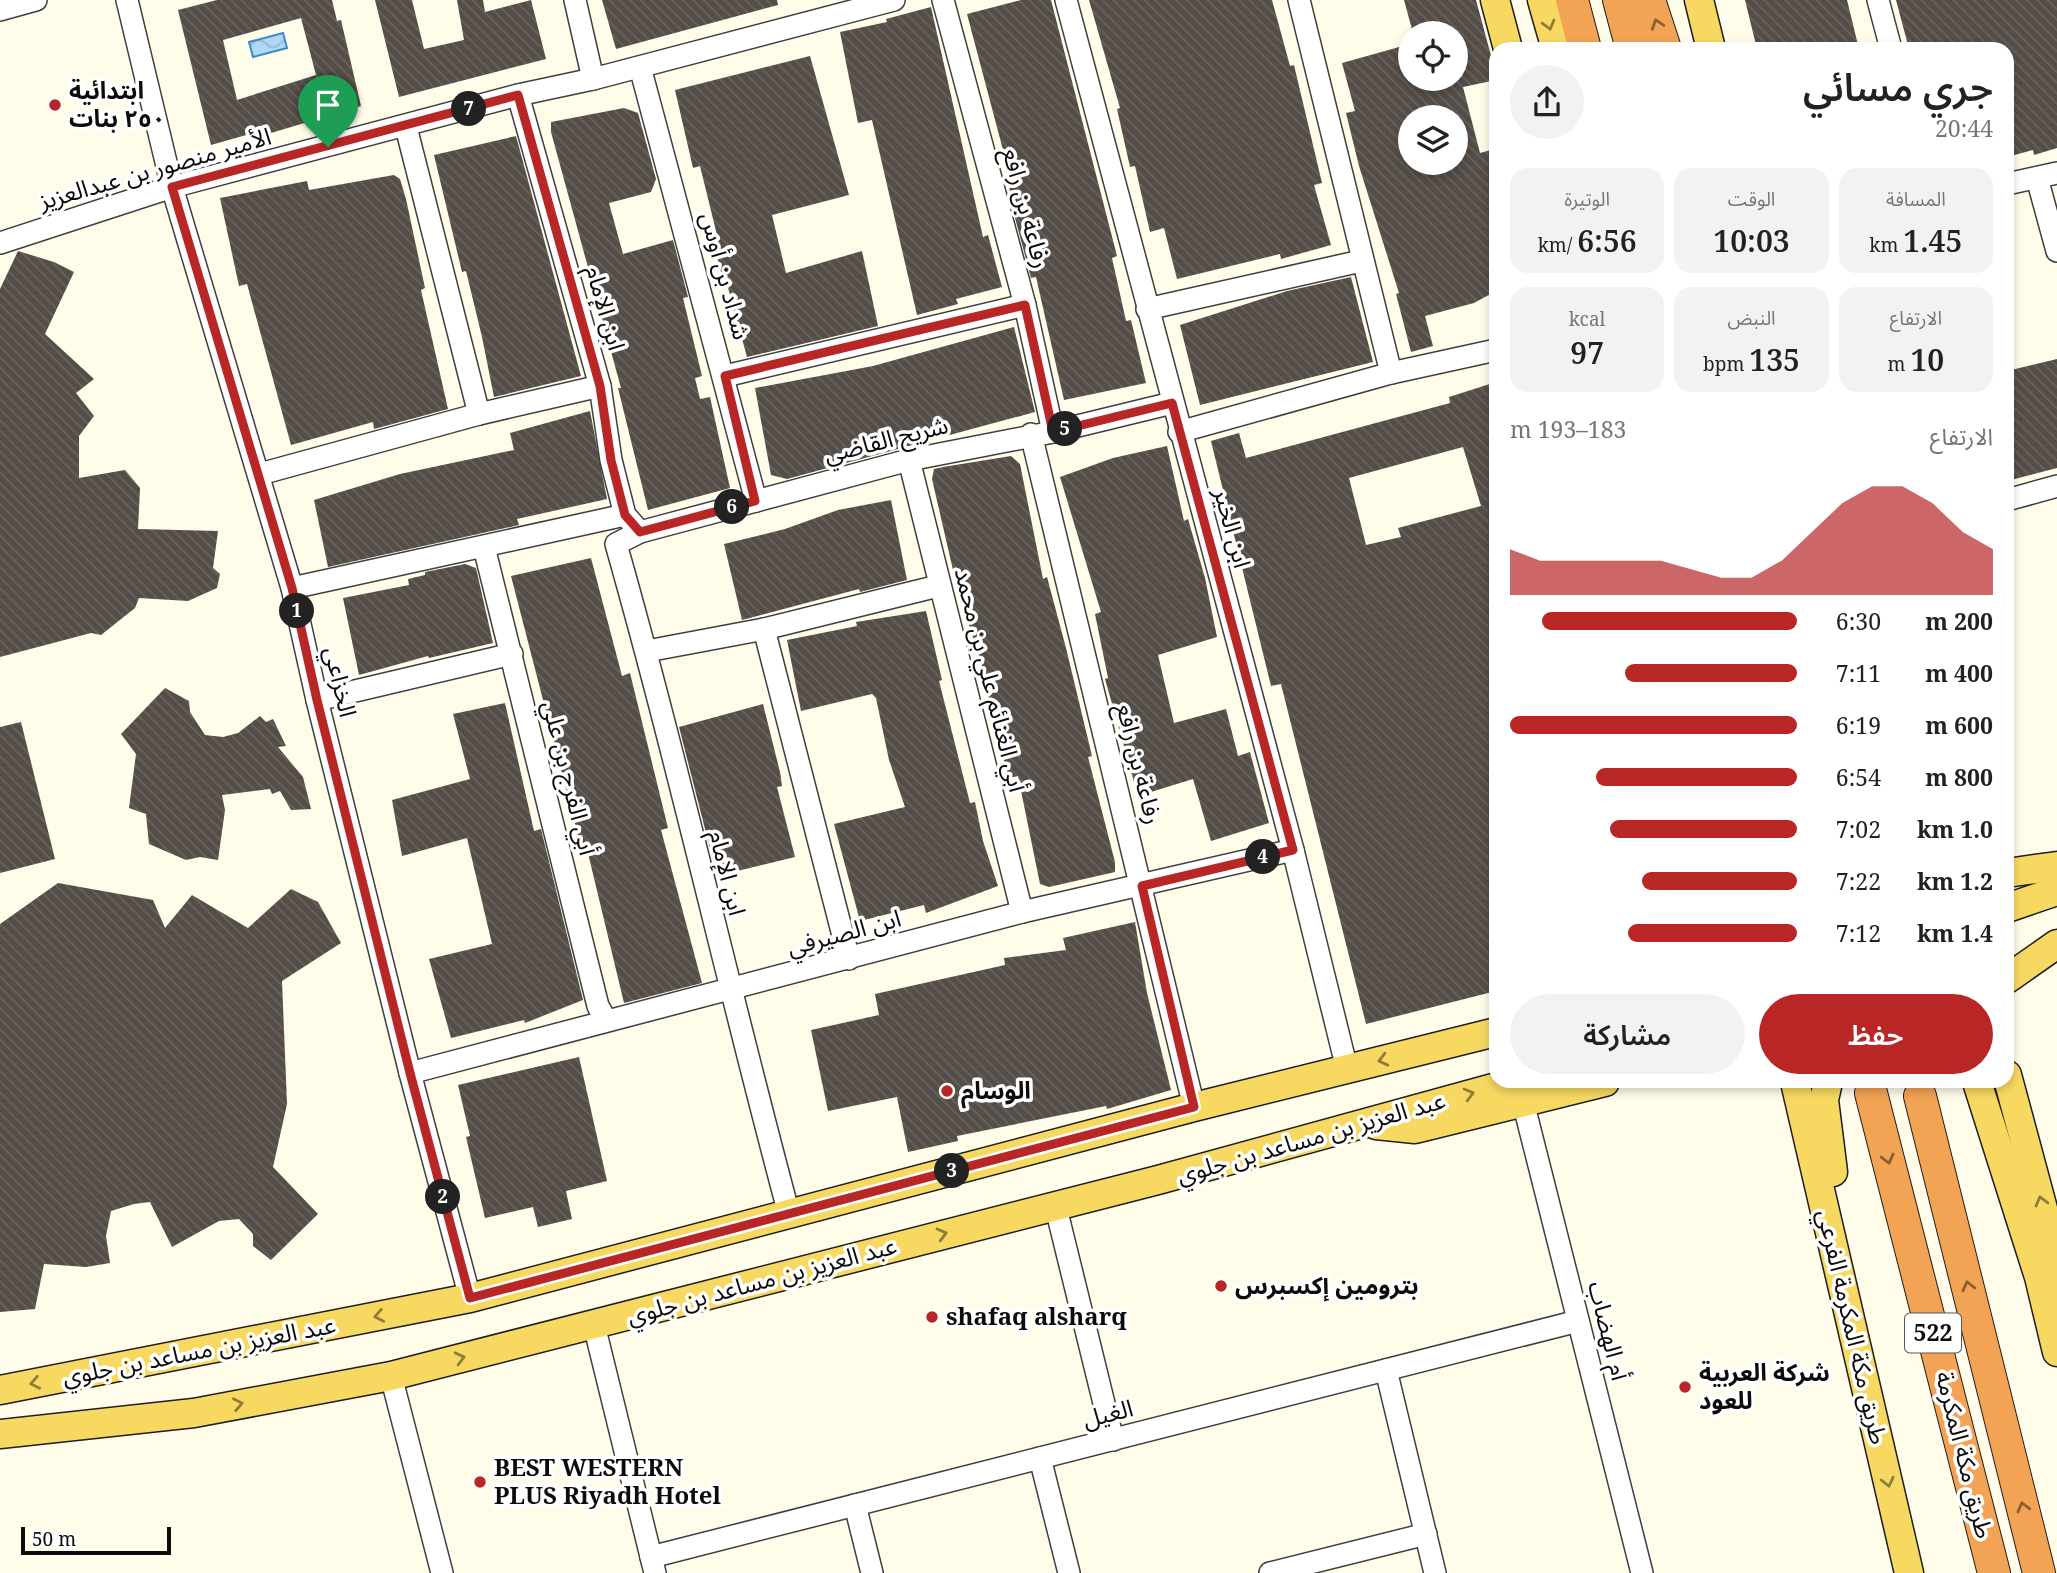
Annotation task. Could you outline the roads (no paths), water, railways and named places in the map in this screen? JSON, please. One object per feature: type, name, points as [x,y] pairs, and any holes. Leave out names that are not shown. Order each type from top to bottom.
[{"type":"highway","points":[[1572,0],[1583,42]]},
{"type":"highway","points":[[1619,0],[1630,42]]},
{"type":"highway","points":[[1649,0],[1663,42]]},
{"type":"highway","name":"طريق مكة المكرمة","points":[[1871,1093],[1994,1573]]},
{"type":"highway","name":"طريق مكة المكرمة","points":[[1920,1096],[2039,1573]]},
{"type":"main road","points":[[1495,0],[1506,42]]},
{"type":"main road","points":[[1542,0],[1554,42]]},
{"type":"main road","points":[[1699,0],[1709,42]]},
{"type":"main road","points":[[2014,872],[2057,866]]},
{"type":"main road","points":[[2014,891],[2057,878]]},
{"type":"main road","points":[[2014,906],[2057,891]]},
{"type":"main road","points":[[2014,951],[2057,942]]},
{"type":"main road","points":[[2014,974],[2057,942]]},
{"type":"main road","name":"عبد العزيز بن مساعد بن جلوي","points":[[0,1390],[470,1298],[1194,1107],[1489,1034]]},
{"type":"main road","name":"عبد العزيز بن مساعد بن جلوي","points":[[0,1434],[194,1413],[391,1376],[1055,1204],[1158,1180],[1356,1124],[1519,1092],[1553,1088]]},
{"type":"main road","points":[[1781,1088],[1794,1120],[1848,1309]]},
{"type":"main road","name":"طريق مكة المكرمة الفرعي","points":[[1796,1088],[1909,1573]]},
{"type":"main road","points":[[1827,1088],[1824,1100],[1848,1309]]},
{"type":"main road","points":[[1964,1088],[2032,1302],[2055,1347]]},
{"type":"main road","points":[[1979,1088],[2039,1277],[2055,1347]]},
{"type":"main road","points":[[2010,1088],[2053,1246],[2055,1347]]},
{"type":"main road","points":[[0,1454],[194,1413]]},
{"type":"street","points":[[0,10],[36,0]]},
{"type":"street","name":"الخزاعي","points":[[127,0],[172,187],[292,588],[317,700],[410,1073],[470,1298]]},
{"type":"street","points":[[575,0],[593,79]]},
{"type":"street","name":"الأمير منصور بن عبدالعزيز","points":[[0,243],[172,187],[406,127],[518,95],[593,79],[894,0]]},
{"type":"street","name":"رفاعة بن رافع","points":[[943,0],[1025,305],[1053,432]]},
{"type":"street","name":"ابن الخير","points":[[1066,0],[1179,432],[1293,850],[1347,1069]]},
{"type":"street","points":[[1299,0],[1361,261],[1391,373]]},
{"type":"street","points":[[1878,0],[1889,42]]},
{"type":"street","name":"شداد بن أوس","points":[[640,67],[725,376],[755,501]]},
{"type":"street","name":"ابن الإمام","points":[[518,95],[600,386],[611,460],[625,515],[640,532]]},
{"type":"street","points":[[406,127],[479,414]]},
{"type":"street","points":[[2014,182],[2047,175],[2057,251]]},
{"type":"street","points":[[1147,309],[1361,261]]},
{"type":"street","points":[[725,376],[1025,305]]},
{"type":"street","points":[[1179,432],[1391,373],[1489,352]]},
{"type":"street","points":[[260,474],[479,414],[600,386]]},
{"type":"street","name":"شريح القاضي","points":[[616,544],[640,532],[909,460],[1031,434],[1053,432],[1172,403]]},
{"type":"street","name":"رفاعة بن رافع","points":[[1031,434],[1194,1107]]},
{"type":"street","name":"أبي الغنائم علي بن محمد","points":[[909,460],[938,586],[1022,912]]},
{"type":"street","points":[[2014,498],[2057,486]]},
{"type":"street","points":[[292,588],[625,515]]},
{"type":"street","name":"ابن الإمام","points":[[616,544],[647,651],[729,991],[789,1214]]},
{"type":"street","name":"أبي الفرج بن علي","points":[[484,547],[598,1006],[606,1020]]},
{"type":"street","points":[[647,651],[764,629],[938,586]]},
{"type":"street","points":[[764,629],[849,960]]},
{"type":"street","points":[[317,700],[512,654]]},
{"type":"street","name":"ابن الصيرفي","points":[[410,1073],[606,1020],[849,960],[1022,912],[1293,850]]},
{"type":"street","name":"أم الهضاب","points":[[1519,1092],[1642,1573]]},
{"type":"street","points":[[1055,1204],[1112,1440]]},
{"type":"street","name":"الغيل","points":[[653,1565],[855,1505],[1578,1321]]},
{"type":"street","points":[[594,1325],[653,1565]]},
{"type":"street","points":[[1386,1370],[1435,1573]]},
{"type":"street","points":[[391,1376],[442,1573]]},
{"type":"street","points":[[1040,1458],[1069,1573]]},
{"type":"street","points":[[855,1505],[872,1573]]},
{"type":"street","points":[[1270,1573],[1426,1534]]},
{"type":"water","points":[[283,33],[287,48],[253,57],[249,42]]},
{"type":"place","name":"ابتدائية ٢٥٠ بنات","points":[[55,105]]},
{"type":"place","name":"الوسام","points":[[947,1091]]},
{"type":"place","name":"بترومين إكسبرس","points":[[1221,1286]]},
{"type":"place","name":"shafaq alsharq","points":[[932,1317]]},
{"type":"place","name":"شركة العربية للعود","points":[[1685,1387]]},
{"type":"place","name":"BEST WESTERN PLUS Riyadh Hotel","points":[[480,1482]]}]
